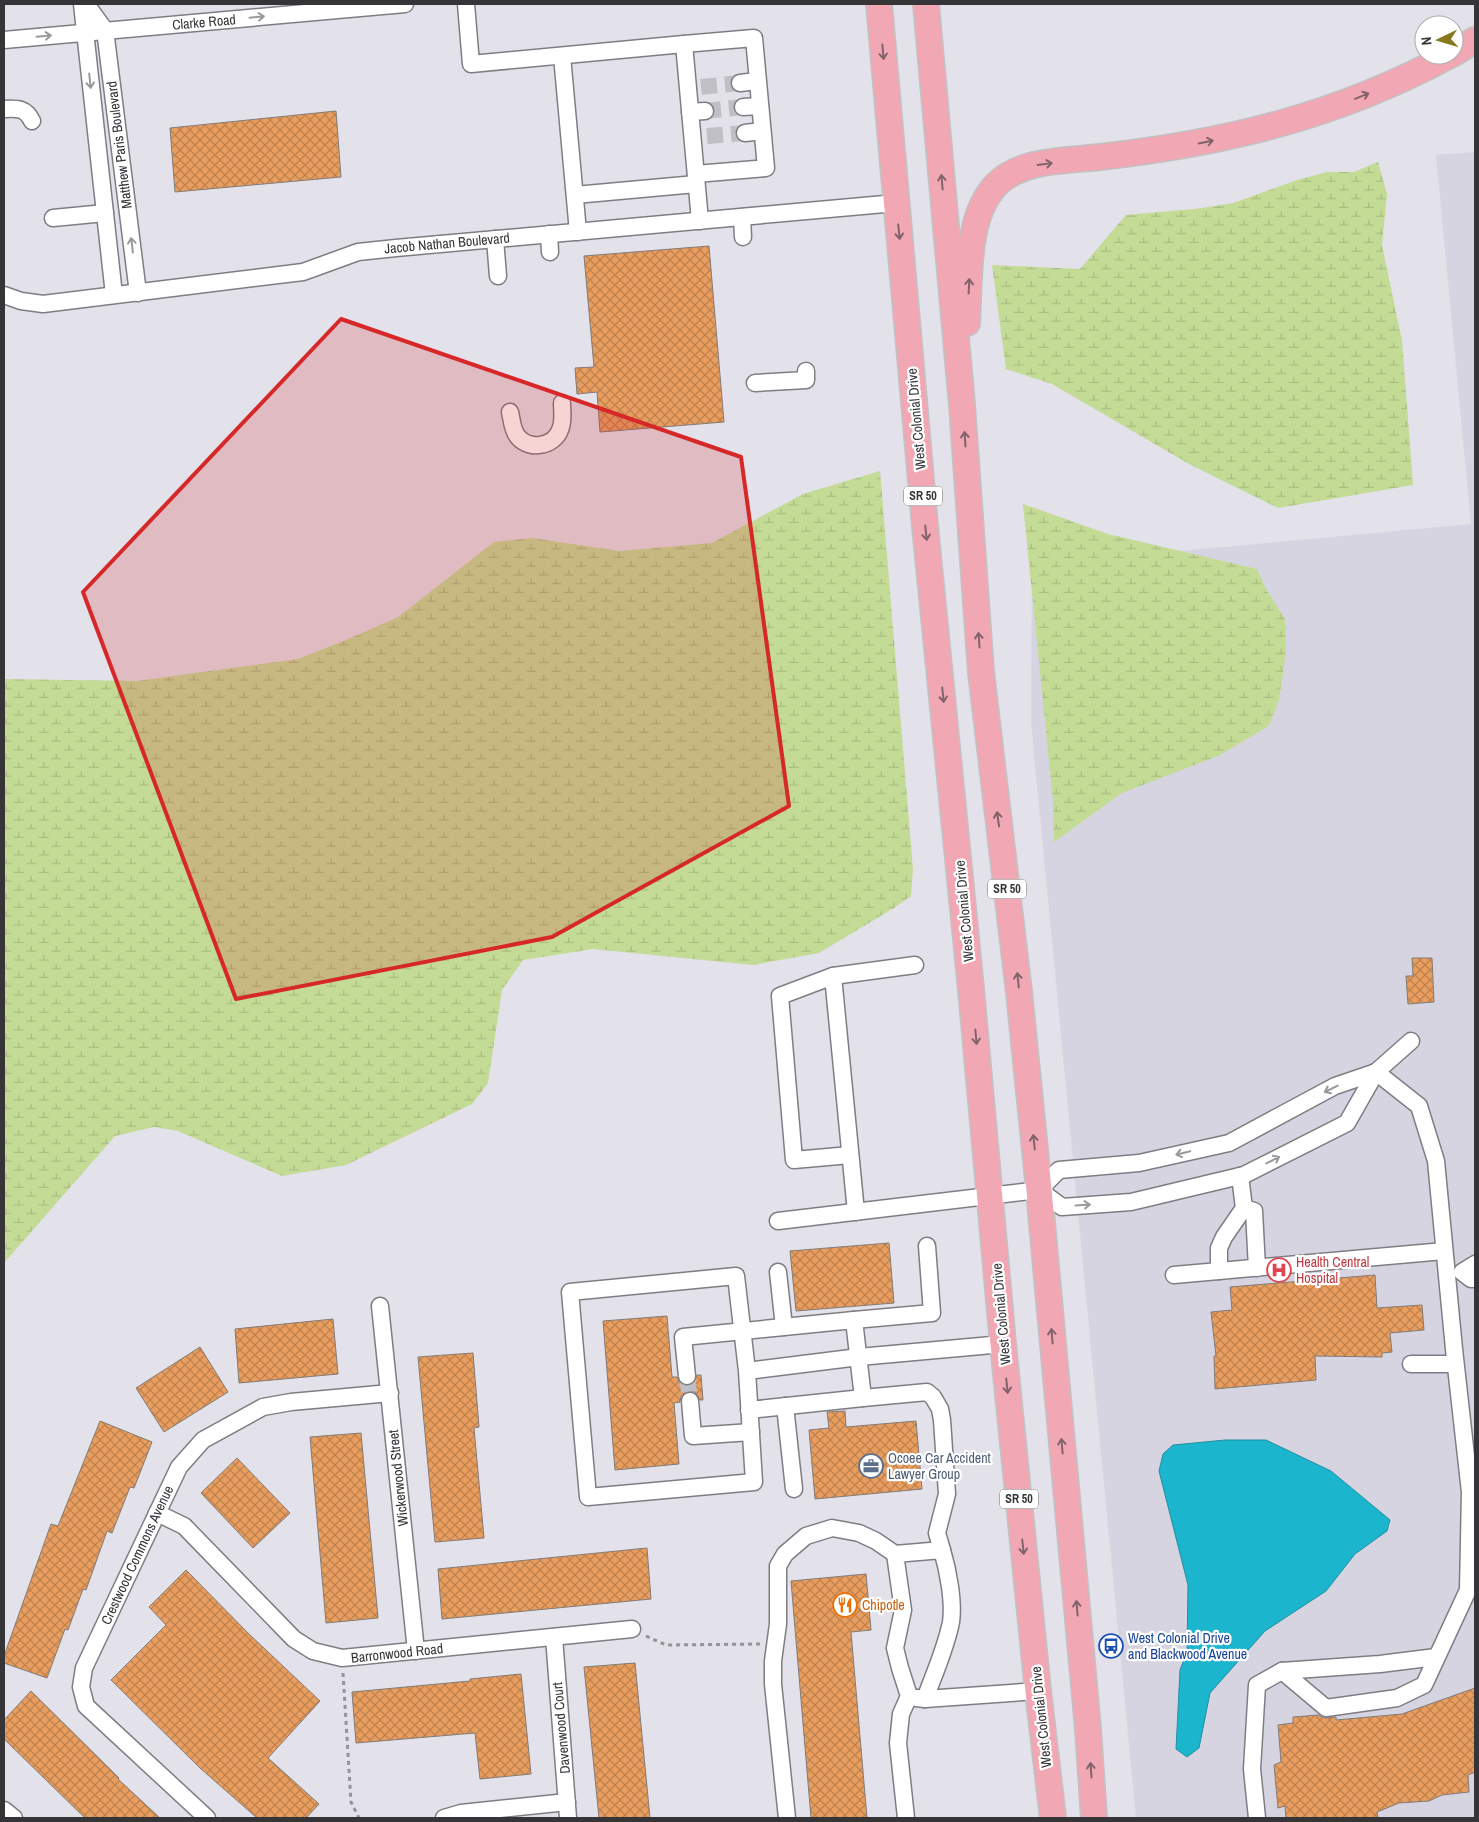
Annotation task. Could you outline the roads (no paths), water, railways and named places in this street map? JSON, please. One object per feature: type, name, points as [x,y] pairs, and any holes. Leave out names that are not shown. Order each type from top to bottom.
[{"type":"highway","name":"West Colonial Drive","points":[[879,4],[896,203],[991,1196],[1003,1344],[1053,1818]]},
{"type":"highway","name":"SR 50","points":[[926,4],[962,405],[983,689],[1012,922],[1039,1190],[1088,1729],[1094,1818]]},
{"type":"highway","points":[[1464,46],[1475,40]]},
{"type":"highway","points":[[962,405],[974,228],[988,194],[1005,177],[1015,171],[1036,165],[1169,149],[1271,127],[1357,98],[1428,65]]},
{"type":"street","name":"Matthew Paris Boulevard","points":[[82,4],[114,295]]},
{"type":"street","name":"Matthew Paris Boulevard","points":[[86,4],[105,30],[138,293]]},
{"type":"street","name":"Clarke Road","points":[[4,40],[405,4]]},
{"type":"street","points":[[466,4],[471,64],[754,38],[766,168],[575,195]]},
{"type":"street","points":[[684,44],[698,111],[700,137],[696,179],[700,221]]},
{"type":"street","points":[[562,56],[578,232]]},
{"type":"street","points":[[740,83],[758,82]]},
{"type":"street","points":[[743,107],[760,106]]},
{"type":"street","points":[[4,109],[23,109],[29,114],[32,121]]},
{"type":"street","points":[[745,133],[762,131]]},
{"type":"street","name":"Jacob Nathan Boulevard","points":[[4,295],[21,302],[43,304],[303,272],[358,252],[896,203]]},
{"type":"street","points":[[53,218],[105,213]]},
{"type":"street","points":[[742,217],[743,237]]},
{"type":"street","points":[[549,234],[550,252]]},
{"type":"street","points":[[495,239],[498,276]]},
{"type":"street","points":[[755,383],[806,380],[806,370]]},
{"type":"street","points":[[510,412],[513,429],[519,438],[526,443],[536,446],[554,439],[560,430],[563,416],[562,402]]},
{"type":"street","points":[[850,1154],[794,1160],[780,996],[833,976],[915,965]]},
{"type":"street","points":[[833,976],[856,1212]]},
{"type":"street","points":[[1039,1190],[1062,1207],[1131,1202],[1240,1176],[1347,1122],[1376,1072],[1410,1041]]},
{"type":"street","points":[[778,1222],[1039,1190],[1059,1170],[1139,1163],[1229,1142],[1336,1086],[1376,1072]]},
{"type":"street","points":[[1282,1671],[1326,1708],[1397,1698],[1424,1685],[1468,1590],[1470,1492],[1455,1364],[1465,1271],[1444,1251],[1436,1160],[1419,1106],[1376,1072]]},
{"type":"street","points":[[1219,1271],[1219,1248],[1224,1237],[1244,1208],[1240,1176]]},
{"type":"street","points":[[1244,1208],[1254,1211],[1257,1268]]},
{"type":"street","points":[[687,1376],[683,1337],[932,1313],[927,1246]]},
{"type":"street","points":[[1174,1275],[1444,1251]]},
{"type":"street","points":[[778,1272],[784,1327]]},
{"type":"street","points":[[736,1276],[742,1331],[754,1482],[588,1497],[570,1292],[736,1276]]},
{"type":"street","name":"Wickerwood Street","points":[[380,1306],[416,1651]]},
{"type":"street","points":[[854,1320],[862,1398]]},
{"type":"street","points":[[746,1370],[859,1357],[1003,1344]]},
{"type":"street","points":[[1411,1364],[1455,1364]]},
{"type":"street","points":[[749,1410],[927,1392],[933,1397],[940,1409],[947,1494],[937,1533],[949,1574],[951,1621],[942,1653],[917,1698],[900,1714],[898,1743],[906,1818]]},
{"type":"street","name":"Crestwood Commons Avenue","points":[[207,1818],[86,1706],[81,1688],[84,1668],[179,1467],[202,1440],[263,1407],[292,1402],[390,1393]]},
{"type":"street","points":[[690,1401],[693,1436],[751,1432]]},
{"type":"street","points":[[785,1406],[794,1489]]},
{"type":"street","points":[[1466,1456],[1475,1442]]},
{"type":"street","name":"Barronwood Road","points":[[157,1513],[184,1526],[294,1639],[314,1651],[342,1658],[632,1629]]},
{"type":"street","points":[[787,1818],[773,1684],[778,1624],[778,1566],[785,1554],[806,1536],[832,1528],[859,1532],[895,1554],[942,1550]]},
{"type":"street","points":[[895,1554],[903,1610],[895,1648],[900,1668],[917,1698]]},
{"type":"street","name":"Davenwood Court","points":[[554,1637],[568,1810]]},
{"type":"street","points":[[1257,1818],[1252,1768],[1257,1685],[1282,1671],[1380,1664],[1436,1657]]},
{"type":"street","points":[[917,1698],[1038,1690]]},
{"type":"street","points":[[4,1810],[14,1818]]},
{"type":"street","points":[[444,1818],[462,1813],[568,1810]]},
{"type":"water","points":[[1225,1440],[1266,1440],[1331,1471],[1390,1520],[1387,1531],[1355,1554],[1326,1591],[1265,1631],[1210,1693],[1199,1748],[1187,1757],[1176,1749],[1180,1670],[1187,1652],[1188,1585],[1159,1471],[1163,1454],[1173,1445]]},
{"type":"tunnel","points":[[701,87],[740,83]]},
{"type":"tunnel","points":[[705,111],[743,107]]},
{"type":"tunnel","points":[[707,136],[745,133]]},
{"type":"tunnel","points":[[687,1376],[690,1401]]},
{"type":"place","name":"Health Central Hospital","points":[[1279,1270]]},
{"type":"place","name":"Ocoee Car Accident Lawyer Group","points":[[871,1466]]},
{"type":"place","name":"Chipotle","points":[[845,1605]]},
{"type":"place","name":"West Colonial Drive and Blackwood Avenue","points":[[1111,1646]]}]
